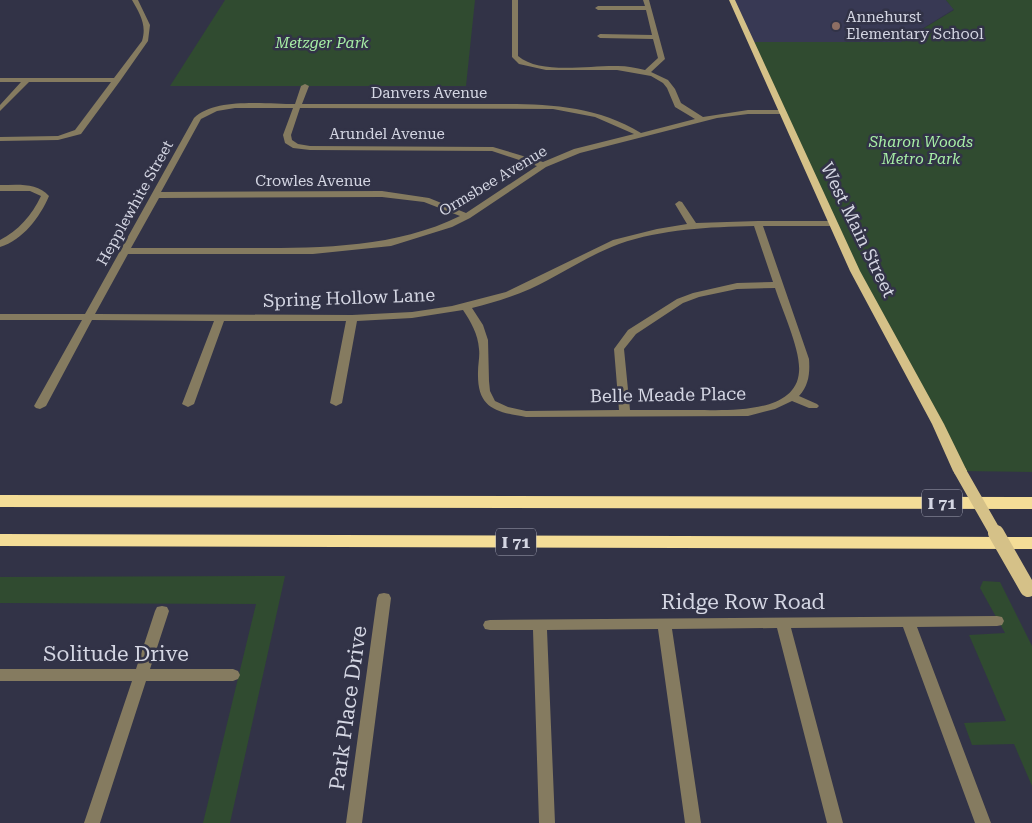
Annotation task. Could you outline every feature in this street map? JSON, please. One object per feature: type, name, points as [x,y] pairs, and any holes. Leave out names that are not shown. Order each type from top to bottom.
[{"type":"highway","name":"I 71","points":[[0,501],[1032,503]]},
{"type":"highway","name":"I 71","points":[[0,540],[1032,543]]},
{"type":"main road","name":"West Main Street","points":[[732,0],[833,224],[872,304],[938,424],[960,471],[1030,592]]},
{"type":"street","points":[[0,139],[58,138],[78,132],[118,80],[148,35],[148,22],[135,0]]},
{"type":"street","points":[[515,0],[516,57],[518,62],[540,68],[617,68],[646,73],[663,80],[669,86],[677,104],[701,120]]},
{"type":"street","points":[[646,0],[662,59],[646,73]]},
{"type":"street","points":[[598,8],[648,8]]},
{"type":"street","points":[[600,36],[656,37]]},
{"type":"street","points":[[0,80],[118,80]]},
{"type":"street","points":[[0,109],[26,80]]},
{"type":"street","name":"Arundel Avenue","points":[[305,86],[287,138],[291,144],[303,147],[486,149],[511,154],[543,165]]},
{"type":"street","name":"Danvers Avenue","points":[[213,109],[235,106],[553,107],[602,115],[623,124],[640,135]]},
{"type":"street","name":"Hepplewhite Street","points":[[40,406],[198,118],[213,109]]},
{"type":"street","name":"Ormsbee Avenue","points":[[125,251],[313,251],[391,243],[430,232],[467,216],[543,165],[577,151],[701,120],[748,112],[782,112]]},
{"type":"street","points":[[0,188],[34,189],[42,192],[45,196],[24,227],[13,237],[0,244]]},
{"type":"street","name":"Crowles Avenue","points":[[155,195],[382,194],[426,200],[467,216]]},
{"type":"street","points":[[679,204],[693,226]]},
{"type":"street","points":[[758,224],[804,359],[806,374],[802,385],[791,397],[813,406]]},
{"type":"street","name":"Spring Hollow Lane","points":[[0,317],[352,318],[410,315],[466,307],[510,294],[591,251],[634,236],[693,226],[833,224]]},
{"type":"street","points":[[625,414],[619,349],[632,332],[680,302],[696,295],[737,286],[779,285]]},
{"type":"street","name":"Belle Meade Place","points":[[466,307],[479,326],[484,347],[484,393],[492,404],[507,411],[526,414],[748,413],[778,405],[791,397]]},
{"type":"street","points":[[188,404],[220,317]]},
{"type":"street","points":[[336,403],[352,318]]},
{"type":"street","name":"Park Place Drive","points":[[354,823],[384,598]]},
{"type":"street","points":[[92,823],[162,611]]},
{"type":"street","name":"Ridge Row Road","points":[[490,625],[997,621]]},
{"type":"street","points":[[908,622],[983,823]]},
{"type":"street","points":[[783,623],[835,823]]},
{"type":"street","points":[[664,624],[693,823]]},
{"type":"street","points":[[540,625],[547,823]]},
{"type":"street","name":"Solitude Drive","points":[[0,675],[233,675]]},
{"type":"shaded area","name":"Annehurst Elementary School","points":[[732,0],[946,0],[954,9],[901,42],[752,42]]},
{"type":"green space","name":"Metzger Park","points":[[225,0],[475,0],[466,86],[170,86]]},
{"type":"green space","name":"Sharon Woods Metro Park","points":[[946,0],[1032,0],[1032,472],[960,471],[882,323],[752,42],[901,42],[954,10]]},
{"type":"green space","points":[[285,576],[230,823],[203,823],[256,604],[0,603],[0,577]]},
{"type":"green space","points":[[983,581],[1000,582],[1032,646],[1032,786],[1014,744],[972,745],[964,723],[1006,721],[969,635],[1005,633],[980,588]]},
{"type":"place","name":"Annehurst Elementary School","points":[[836,26]]}]
